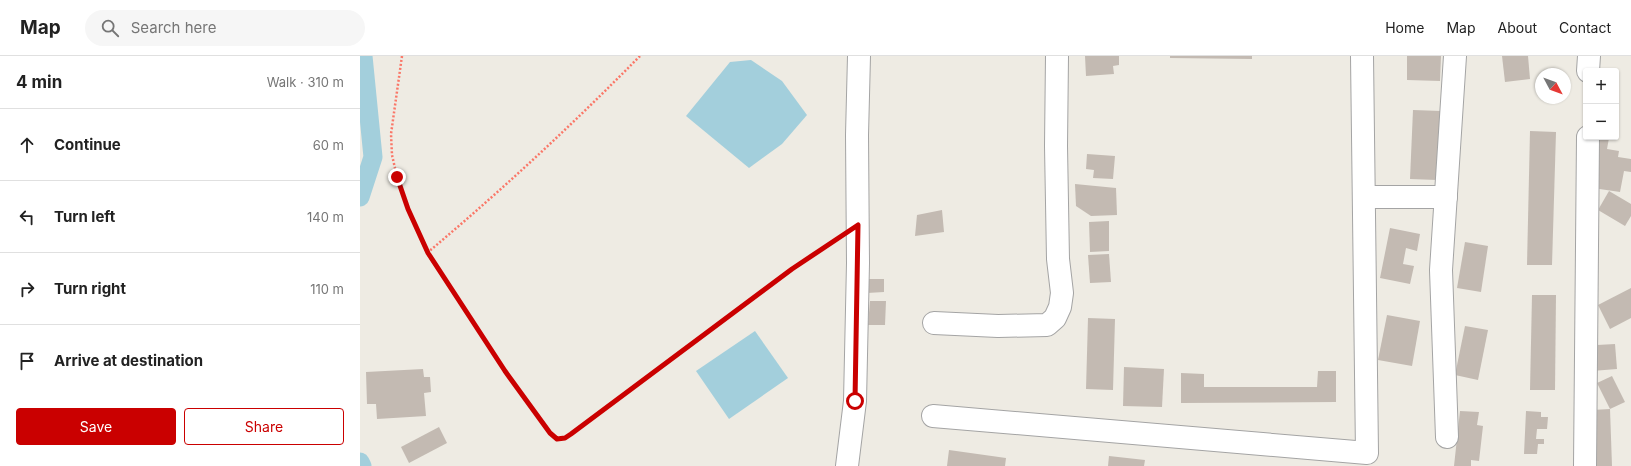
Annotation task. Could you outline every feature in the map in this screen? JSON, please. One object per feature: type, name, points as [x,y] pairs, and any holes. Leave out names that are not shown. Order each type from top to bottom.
[{"type":"street","points":[[847,466],[855,401],[858,225],[858,56]]},
{"type":"street","points":[[934,323],[998,326],[1048,325],[1055,318],[1060,308],[1062,293],[1058,259],[1056,146],[1057,56]]},
{"type":"street","points":[[933,416],[1367,453],[1362,56]]},
{"type":"street","points":[[1447,436],[1441,270],[1455,56]]},
{"type":"street","points":[[1588,56],[1588,68]]},
{"type":"street","points":[[1585,466],[1588,140]]},
{"type":"street","points":[[1364,197],[1446,197]]},
{"type":"path","points":[[402,56],[391,134],[392,155],[397,177],[408,209],[428,253],[505,371],[550,433],[557,439],[565,438],[571,434],[792,269],[858,225]]},
{"type":"path","points":[[428,253],[480,209],[567,128],[640,56]]},
{"type":"water","points":[[751,60],[782,81],[807,115],[782,144],[749,168],[686,116],[730,62]]},
{"type":"water","points":[[755,331],[788,378],[729,419],[696,371]]},
{"type":"building","points":[[1085,56],[1119,56],[1119,65],[1113,66],[1114,74],[1086,76]]},
{"type":"building","points":[[1170,56],[1252,56],[1252,59],[1170,58]]},
{"type":"building","points":[[1407,56],[1441,56],[1440,81],[1407,80]]},
{"type":"building","points":[[1502,56],[1528,56],[1530,79],[1505,82]]},
{"type":"building","points":[[1413,110],[1441,111],[1437,180],[1410,179]]},
{"type":"building","points":[[1530,131],[1556,132],[1552,265],[1527,265]]},
{"type":"building","points":[[1594,140],[1609,140],[1607,149],[1619,151],[1618,157],[1631,159],[1631,172],[1624,171],[1620,192],[1586,187]]},
{"type":"building","points":[[1087,154],[1115,156],[1113,179],[1093,178],[1094,170],[1086,169]]},
{"type":"building","points":[[1075,184],[1116,188],[1117,215],[1091,216],[1076,206]]},
{"type":"building","points":[[1609,191],[1631,204],[1631,216],[1625,226],[1598,210]]},
{"type":"building","points":[[942,210],[944,232],[915,236],[917,215]]},
{"type":"building","points":[[1109,221],[1109,251],[1090,252],[1089,222]]},
{"type":"building","points":[[1390,228],[1420,234],[1417,251],[1406,248],[1403,264],[1414,266],[1410,284],[1380,278]]},
{"type":"building","points":[[1465,242],[1488,246],[1481,292],[1457,288]]},
{"type":"building","points":[[1109,254],[1111,282],[1090,283],[1088,255]]},
{"type":"building","points":[[867,279],[884,279],[884,292],[867,293]]},
{"type":"building","points":[[1631,288],[1631,318],[1610,329],[1598,305]]},
{"type":"building","points":[[1532,295],[1556,295],[1555,390],[1530,390]]},
{"type":"building","points":[[870,301],[886,301],[885,325],[868,325]]},
{"type":"building","points":[[1387,315],[1420,321],[1412,366],[1378,360]]},
{"type":"building","points":[[1088,318],[1115,319],[1113,390],[1086,389]]},
{"type":"building","points":[[1465,326],[1488,330],[1478,380],[1455,375]]},
{"type":"building","points":[[1615,344],[1617,369],[1592,371],[1597,345]]},
{"type":"building","points":[[1124,367],[1164,369],[1162,407],[1123,406]]},
{"type":"building","points":[[423,369],[424,377],[430,377],[431,392],[424,393],[426,416],[377,419],[376,404],[367,404],[366,372]]},
{"type":"building","points":[[1318,371],[1336,371],[1336,402],[1181,403],[1181,373],[1204,374],[1204,387],[1317,387]]},
{"type":"building","points":[[1612,376],[1625,402],[1610,409],[1597,383]]},
{"type":"building","points":[[1610,409],[1612,466],[1595,466],[1592,410]]},
{"type":"building","points":[[1460,411],[1479,412],[1477,425],[1483,426],[1479,461],[1471,460],[1471,466],[1454,466]]},
{"type":"building","points":[[1526,411],[1541,412],[1541,417],[1548,417],[1547,429],[1537,429],[1536,439],[1544,439],[1544,444],[1538,444],[1537,454],[1524,454]]},
{"type":"building","points":[[439,427],[447,443],[409,463],[401,447]]},
{"type":"building","points":[[949,450],[1006,458],[1005,466],[947,466]]},
{"type":"building","points":[[1109,456],[1145,460],[1144,466],[1108,466]]},
{"type":"waterway","points":[[360,197],[373,157],[363,56]]},
{"type":"waterway","points":[[360,462],[362,466]]},
{"type":"route","points":[[397,177],[408,209],[428,253],[446,283],[505,371],[550,433],[557,439],[565,438],[571,434],[792,269],[858,225],[855,401]]}]
